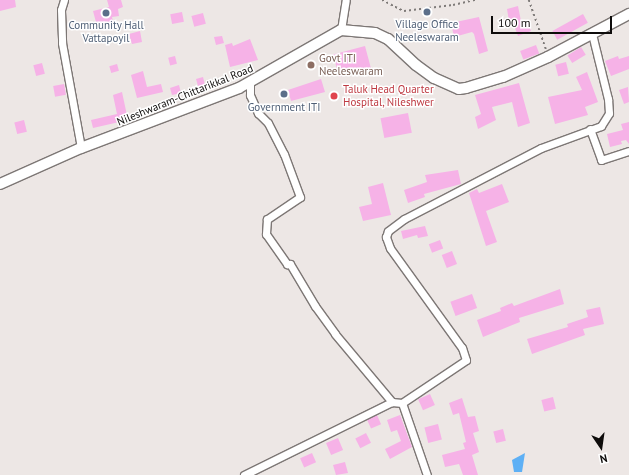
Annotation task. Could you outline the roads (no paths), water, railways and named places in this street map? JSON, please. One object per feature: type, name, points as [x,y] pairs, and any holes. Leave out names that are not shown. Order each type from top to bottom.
[{"type":"main road","points":[[341,30],[375,33],[388,39],[416,65],[434,78],[459,88],[503,77],[548,57],[629,14]]},
{"type":"main road","name":"Nileshwaram-Chittarikkal Road","points":[[0,184],[81,148],[250,82],[341,30]]},
{"type":"street","points":[[64,0],[61,10],[62,43],[81,148]]},
{"type":"street","points":[[341,30],[346,0]]},
{"type":"street","points":[[244,475],[392,402],[402,403],[466,360],[466,354],[390,248],[386,237],[388,230],[404,219],[541,148],[601,126],[609,113],[592,34]]},
{"type":"street","points":[[250,82],[250,95],[258,114],[268,123],[284,154],[300,197],[267,219],[266,234],[287,264],[290,264],[315,306],[335,334],[392,402]]},
{"type":"street","points":[[590,130],[601,160],[629,151]]},
{"type":"street","points":[[402,403],[427,475]]},
{"type":"water","points":[[525,453],[522,472],[514,472],[512,460]]},
{"type":"place","name":"Village Office Neeleswaram","points":[[427,12]]},
{"type":"place","name":"Community Hall Vattapoyil","points":[[106,13]]},
{"type":"place","name":"Govt ITI Neeleswaram","points":[[311,65]]},
{"type":"place","name":"Government ITI","points":[[284,94]]},
{"type":"place","name":"Taluk Head Quarter Hospital, Nileshwer","points":[[334,96]]}]
